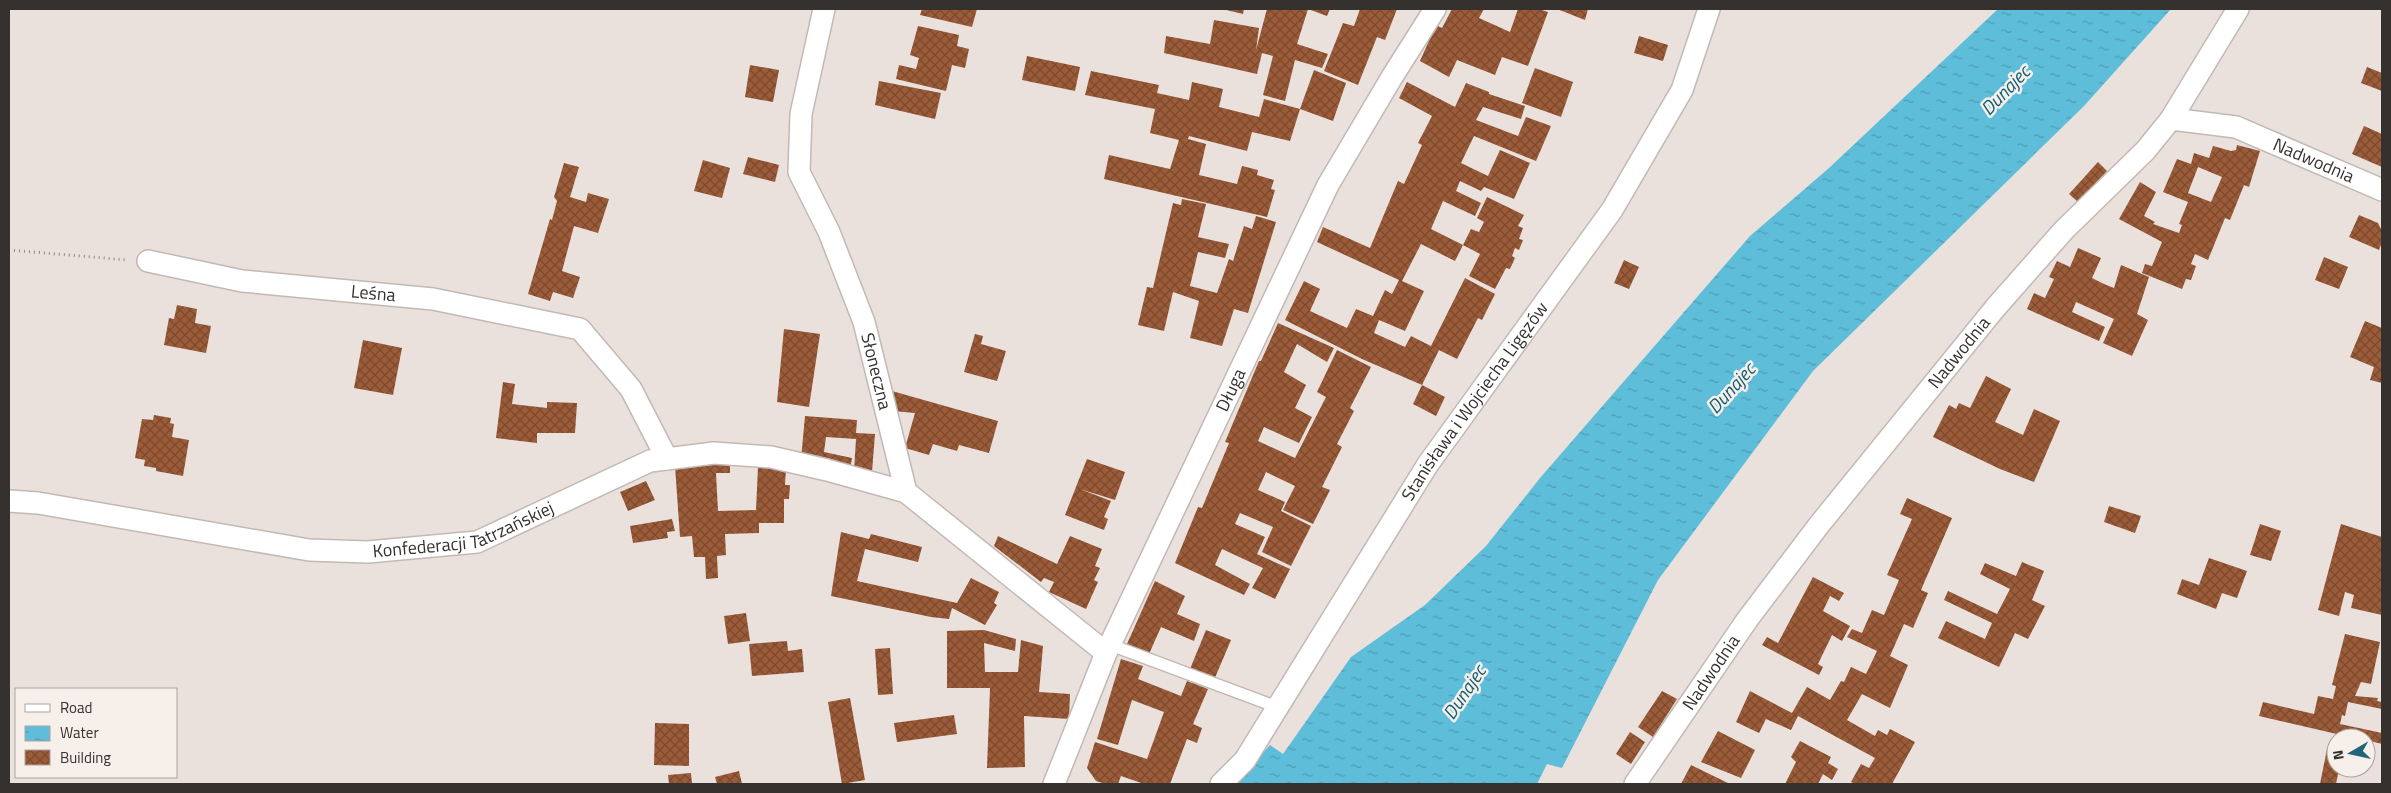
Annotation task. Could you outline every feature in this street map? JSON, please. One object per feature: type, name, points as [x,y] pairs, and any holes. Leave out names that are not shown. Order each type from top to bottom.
[{"type":"street","name":"Słoneczna","points":[[824,9],[801,114],[799,172],[829,232],[864,322],[906,492]]},
{"type":"street","name":"Długa","points":[[1054,784],[1108,649],[1328,185],[1392,76],[1435,9]]},
{"type":"street","name":"Stanisława i Wojciecha Ligęzów","points":[[1221,784],[1245,760],[1428,464],[1612,210],[1682,90],[1709,9]]},
{"type":"street","points":[[2172,119],[2238,9]]},
{"type":"street","name":"Nadwodnia","points":[[1634,784],[1747,620],[1819,525],[1996,308],[2064,230],[2145,150],[2172,119],[2236,127],[2382,190]]},
{"type":"street","name":"Leśna","points":[[148,261],[242,281],[433,299],[580,329],[631,389],[667,459]]},
{"type":"street","name":"Konfederacji Tatrzańskiej","points":[[9,501],[38,503],[309,550],[368,552],[477,542],[650,461],[714,453],[771,458],[827,470],[906,492]]},
{"type":"street","points":[[906,492],[1108,649]]},
{"type":"lane","points":[[1108,649],[1277,707]]},
{"type":"path","points":[[9,250],[148,261]]},
{"type":"water","name":"Dunajec","points":[[1998,9],[2171,9],[2084,106],[1813,371],[1658,580],[1562,768],[1547,764],[1537,784],[1234,784],[1270,745],[1283,754],[1351,657],[1425,605],[1486,546],[1540,478],[1750,236],[1829,168]]},
{"type":"building","points":[[922,9],[977,9],[972,27],[920,15]]},
{"type":"building","points":[[1222,9],[1244,9],[1243,14]]},
{"type":"building","points":[[1267,9],[1308,9],[1297,44],[1328,54],[1322,68],[1295,60],[1285,101],[1263,95],[1273,56],[1262,53],[1257,74],[1164,53],[1166,36],[1210,44],[1214,20],[1259,28],[1256,50]]},
{"type":"building","points":[[1308,9],[1330,9],[1327,16]]},
{"type":"building","points":[[1360,9],[1397,9],[1385,40],[1377,37],[1358,85],[1324,71],[1343,23],[1354,26]]},
{"type":"building","points":[[1452,9],[1484,9],[1479,18],[1510,32],[1518,9],[1539,9],[1548,12],[1528,66],[1502,57],[1495,75],[1457,60],[1449,77],[1420,61],[1436,25],[1442,28]]},
{"type":"building","points":[[1557,9],[1588,9],[1585,20]]},
{"type":"building","points":[[918,26],[959,35],[957,46],[969,49],[965,68],[952,65],[946,91],[896,79],[899,65],[916,69],[919,58],[910,55]]},
{"type":"building","points":[[1639,36],[1668,45],[1663,61],[1634,53]]},
{"type":"building","points":[[1027,56],[1080,67],[1075,91],[1022,80]]},
{"type":"building","points":[[750,65],[779,70],[773,102],[745,97]]},
{"type":"building","points":[[2367,67],[2382,73],[2382,91],[2361,83]]},
{"type":"building","points":[[1535,68],[1573,82],[1561,117],[1522,103]]},
{"type":"building","points":[[1314,70],[1346,83],[1333,121],[1300,109]]},
{"type":"building","points":[[1091,71],[1159,85],[1157,93],[1189,100],[1192,82],[1223,89],[1219,107],[1259,117],[1264,99],[1300,109],[1290,141],[1252,132],[1247,151],[1189,136],[1188,139],[1206,144],[1199,175],[1237,184],[1242,166],[1258,170],[1257,175],[1274,180],[1271,189],[1275,190],[1267,217],[1104,179],[1109,155],[1170,169],[1179,140],[1150,133],[1155,109],[1085,95]]},
{"type":"building","points":[[879,81],[941,93],[935,119],[875,105]]},
{"type":"building","points":[[1407,82],[1455,107],[1466,83],[1489,92],[1489,94],[1525,106],[1521,119],[1483,107],[1476,120],[1518,136],[1526,117],[1551,126],[1536,161],[1474,136],[1461,163],[1488,176],[1500,150],[1530,163],[1514,199],[1484,187],[1481,191],[1460,181],[1456,191],[1481,203],[1475,216],[1443,201],[1431,229],[1463,245],[1455,261],[1421,244],[1402,281],[1424,291],[1405,331],[1379,320],[1374,333],[1405,347],[1411,336],[1431,346],[1465,278],[1495,294],[1482,320],[1478,318],[1457,359],[1439,350],[1422,385],[1362,359],[1285,320],[1304,281],[1320,289],[1310,311],[1347,328],[1356,309],[1373,316],[1385,290],[1392,294],[1399,280],[1317,242],[1323,227],[1370,248],[1398,181],[1404,184],[1422,145],[1418,143],[1432,116],[1399,98]]},
{"type":"building","points":[[2364,126],[2382,134],[2382,167],[2352,154]]},
{"type":"building","points":[[2237,145],[2260,151],[2249,187],[2244,185],[2230,220],[2225,218],[2208,260],[2195,254],[2191,264],[2196,266],[2191,280],[2186,279],[2182,289],[2142,273],[2145,264],[2152,266],[2162,242],[2119,219],[2140,182],[2156,192],[2144,216],[2155,222],[2153,224],[2179,233],[2182,225],[2179,224],[2188,202],[2163,192],[2177,159],[2191,164],[2194,153],[2209,158],[2213,146],[2231,151],[2236,150]],"holes":[[[2198,167],[2222,177],[2211,202],[2188,193]]]},
{"type":"building","points":[[748,157],[779,165],[775,182],[743,174]]},
{"type":"building","points":[[703,160],[730,168],[722,198],[694,191]]},
{"type":"building","points":[[2098,162],[2107,171],[2078,202],[2069,194]]},
{"type":"building","points":[[564,163],[579,167],[570,197],[586,202],[588,193],[609,199],[598,233],[574,226],[562,271],[580,277],[573,298],[553,292],[550,301],[528,294],[550,219],[552,220],[557,201],[554,197]]},
{"type":"building","points":[[1487,197],[1524,215],[1518,226],[1523,228],[1519,239],[1523,240],[1519,250],[1515,248],[1512,256],[1515,258],[1510,269],[1506,268],[1495,289],[1469,276],[1480,254],[1463,245],[1471,229],[1479,232],[1484,222],[1477,218]]},
{"type":"building","points":[[1182,199],[1206,204],[1198,237],[1229,244],[1225,258],[1198,252],[1190,286],[1217,293],[1229,259],[1233,261],[1244,226],[1252,229],[1256,216],[1276,222],[1248,313],[1234,309],[1222,346],[1190,338],[1199,301],[1173,292],[1164,331],[1138,325],[1147,287],[1153,288],[1173,203],[1181,205]]},
{"type":"building","points":[[2359,215],[2378,223],[2382,231],[2382,242],[2379,250],[2349,237]]},
{"type":"building","points":[[2078,248],[2101,258],[2092,278],[2104,284],[2114,288],[2121,265],[2149,277],[2137,314],[2148,320],[2132,356],[2103,343],[2114,319],[2076,302],[2072,312],[2105,327],[2099,341],[2027,309],[2034,293],[2045,298],[2054,279],[2049,277],[2057,261],[2070,267]]},
{"type":"building","points":[[2324,257],[2348,267],[2339,289],[2315,280]]},
{"type":"building","points":[[1624,260],[1639,267],[1629,289],[1614,283]]},
{"type":"building","points":[[177,305],[197,309],[195,323],[211,326],[206,353],[164,345],[169,318],[174,319]]},
{"type":"building","points":[[2365,321],[2382,328],[2382,383],[2370,380],[2374,367],[2350,357]]},
{"type":"building","points":[[1278,323],[1334,348],[1327,362],[1297,344],[1284,372],[1306,385],[1295,408],[1312,417],[1299,443],[1264,427],[1258,441],[1295,458],[1326,397],[1317,392],[1337,350],[1371,367],[1350,408],[1354,411],[1337,444],[1342,447],[1322,487],[1330,490],[1313,524],[1283,510],[1295,486],[1266,472],[1258,490],[1285,502],[1281,511],[1311,526],[1291,566],[1262,552],[1273,527],[1240,513],[1235,524],[1265,537],[1257,554],[1290,569],[1275,599],[1252,588],[1263,568],[1222,549],[1215,565],[1250,584],[1244,595],[1175,563],[1198,507],[1202,508],[1229,443],[1225,442],[1259,361],[1261,361]]},
{"type":"building","points":[[784,329],[820,334],[809,407],[777,402]]},
{"type":"building","points":[[975,334],[983,336],[981,344],[1006,351],[997,381],[964,372]]},
{"type":"building","points":[[363,340],[402,348],[393,395],[354,388]]},
{"type":"building","points":[[1986,376],[2011,389],[1995,422],[2023,435],[2034,409],[2060,421],[2034,482],[2000,469],[1933,437],[1949,405],[1956,409],[1959,403],[1970,408]]},
{"type":"building","points":[[503,382],[515,384],[512,404],[547,408],[547,402],[577,403],[575,433],[537,433],[537,443],[496,438]]},
{"type":"building","points":[[1422,385],[1445,397],[1436,416],[1413,404]]},
{"type":"building","points":[[892,391],[998,421],[989,453],[959,445],[957,451],[933,444],[929,455],[905,448],[915,413],[893,411]]},
{"type":"building","points":[[154,415],[171,418],[170,423],[174,424],[172,437],[189,440],[183,476],[156,471],[156,468],[144,466],[145,460],[135,458],[142,419],[153,420]]},
{"type":"building","points":[[805,416],[857,420],[856,433],[875,434],[872,472],[854,471],[856,439],[826,437],[824,452],[852,458],[850,470],[801,459]]},
{"type":"building","points":[[1087,459],[1125,472],[1115,500],[1080,489],[1111,501],[1104,517],[1108,519],[1104,530],[1065,515]]},
{"type":"building","points":[[730,465],[730,473],[716,473],[718,511],[756,510],[758,467],[786,468],[785,485],[790,485],[789,499],[784,499],[784,523],[759,523],[759,533],[725,534],[726,555],[717,556],[718,578],[706,579],[705,557],[694,557],[692,536],[680,537],[675,466]]},
{"type":"building","points":[[646,481],[655,500],[628,511],[620,492]]},
{"type":"building","points":[[1907,498],[1952,518],[1921,590],[1928,593],[1913,628],[1904,624],[1890,656],[1908,665],[1890,708],[1862,694],[1847,720],[1875,736],[1878,730],[1887,735],[1890,729],[1915,742],[1892,784],[1856,784],[1851,782],[1861,764],[1869,768],[1875,758],[1798,716],[1791,730],[1766,719],[1759,733],[1736,722],[1750,691],[1792,713],[1807,687],[1830,700],[1841,681],[1844,682],[1851,667],[1866,674],[1877,651],[1847,637],[1852,629],[1862,633],[1872,610],[1884,615],[1899,580],[1887,575],[1912,519],[1900,514]]},
{"type":"building","points":[[2109,506],[2141,516],[2135,533],[2104,522]]},
{"type":"building","points":[[672,519],[675,531],[667,532],[668,538],[633,543],[630,526]]},
{"type":"building","points":[[2260,524],[2281,531],[2271,561],[2250,555]]},
{"type":"building","points":[[2341,524],[2382,537],[2382,615],[2351,608],[2354,595],[2345,592],[2339,616],[2318,610]]},
{"type":"building","points":[[841,532],[869,539],[871,534],[922,547],[918,562],[865,549],[857,581],[957,603],[971,578],[999,592],[994,603],[997,605],[985,625],[952,608],[949,619],[831,596]]},
{"type":"building","points":[[998,536],[1057,564],[1070,536],[1102,549],[1095,566],[1100,568],[1094,580],[1098,582],[1086,609],[1049,592],[1054,582],[1044,578],[1041,582],[994,546]]},
{"type":"building","points":[[2209,558],[2247,571],[2237,598],[2222,593],[2216,609],[2177,594],[2182,579],[2199,585]]},
{"type":"building","points":[[2022,562],[2044,571],[2032,600],[2045,606],[2028,639],[2015,633],[1999,667],[1938,638],[1946,621],[1985,639],[1992,623],[1944,600],[1948,591],[1997,614],[2010,589],[1980,574],[1985,563],[2016,576]]},
{"type":"building","points":[[1813,577],[1844,593],[1839,601],[1830,596],[1823,611],[1850,626],[1842,641],[1832,635],[1818,664],[1823,667],[1819,675],[1762,645],[1767,637],[1778,643]]},
{"type":"building","points":[[1155,581],[1185,596],[1177,614],[1200,624],[1194,641],[1161,627],[1149,654],[1127,644]]},
{"type":"building","points":[[746,613],[750,641],[728,644],[724,616]]},
{"type":"building","points":[[984,630],[1016,639],[1015,651],[984,643],[985,672],[1018,672],[1021,640],[1043,646],[1039,692],[1070,694],[1069,719],[1024,716],[1025,767],[987,768],[990,688],[947,688],[947,631]]},
{"type":"building","points":[[1206,630],[1231,640],[1214,680],[1190,669]]},
{"type":"building","points":[[2345,634],[2380,642],[2371,684],[2361,682],[2355,696],[2378,698],[2377,701],[2382,702],[2382,709],[2348,702],[2345,716],[2342,715],[2340,724],[2359,728],[2326,728],[2326,732],[2259,716],[2263,702],[2314,714],[2318,696],[2333,699],[2336,686],[2332,685]]},
{"type":"building","points":[[787,641],[788,651],[802,649],[804,672],[752,676],[749,644]]},
{"type":"building","points":[[890,648],[893,694],[878,695],[875,649]]},
{"type":"building","points":[[1121,659],[1143,666],[1138,679],[1181,696],[1187,681],[1208,689],[1193,724],[1202,728],[1197,743],[1187,739],[1170,784],[1144,784],[1121,776],[1118,784],[1106,784],[1096,781],[1087,768],[1095,742],[1147,759],[1164,712],[1132,700],[1118,745],[1097,739]]},
{"type":"building","points":[[1662,691],[1677,699],[1653,737],[1638,727]]},
{"type":"building","points":[[850,698],[865,780],[842,784],[828,702]]},
{"type":"building","points":[[954,715],[957,734],[897,742],[894,723]]},
{"type":"building","points":[[655,723],[689,724],[689,766],[654,765]]},
{"type":"building","points":[[1718,731],[1755,750],[1741,778],[1701,762]]},
{"type":"building","points":[[1630,732],[1645,742],[1631,764],[1616,754]]},
{"type":"building","points":[[2376,732],[2382,733],[2382,744],[2376,742]]},
{"type":"building","points":[[1800,741],[1831,757],[1828,763],[1838,769],[1832,780],[1823,774],[1818,784],[1785,784],[1796,762],[1791,757]]},
{"type":"building","points":[[2326,754],[2326,778],[2337,778],[2336,784],[2320,784]]},
{"type":"building","points":[[1691,765],[1730,784],[1681,784]]},
{"type":"building","points":[[739,771],[742,784],[717,784],[715,777]]},
{"type":"building","points":[[691,773],[692,784],[669,784],[668,775]]}]
